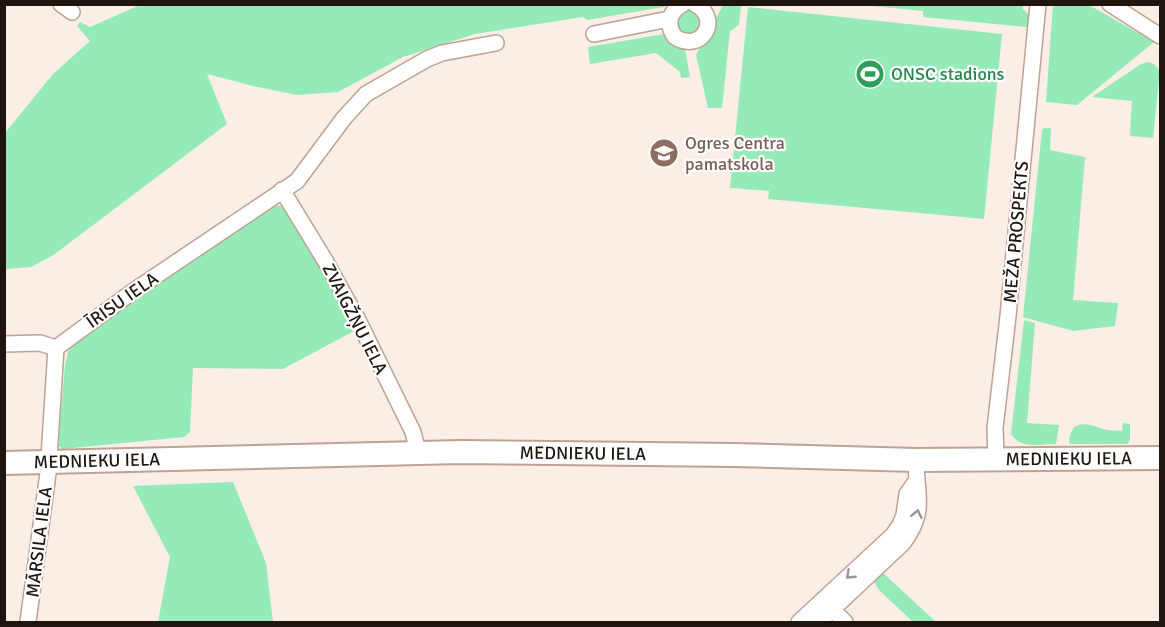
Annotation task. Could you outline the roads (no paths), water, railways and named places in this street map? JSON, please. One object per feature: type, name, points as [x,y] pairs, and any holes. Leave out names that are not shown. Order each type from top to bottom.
[{"type":"street","points":[[682,4],[676,8],[669,19],[671,32],[675,37],[688,42],[698,40],[703,35],[711,10],[695,4]]},
{"type":"street","name":"MEŽA PROSPEKTS","points":[[996,458],[995,428],[1011,293],[1038,4]]},
{"type":"street","points":[[1110,4],[1161,36]]},
{"type":"street","points":[[594,34],[669,19]]},
{"type":"street","name":"ĪRISU IELA","points":[[56,348],[135,290],[297,181],[344,118],[366,94],[427,59],[442,53],[496,43]]},
{"type":"street","name":"ZVAIGŽŅU IELA","points":[[282,190],[352,310],[413,432],[418,452]]},
{"type":"street","points":[[4,344],[40,343],[56,348],[49,462]]},
{"type":"street","name":"MEDNIEKU IELA","points":[[4,463],[418,452],[556,452],[916,470],[996,458],[1161,458]]},
{"type":"street","name":"MĀRSILA IELA","points":[[28,622],[49,462]]},
{"type":"street","points":[[819,622],[903,543],[912,531],[917,520],[920,497],[916,470]]},
{"type":"street","points":[[799,622],[893,535],[904,515],[907,494],[916,470]]},
{"type":"street","points":[[833,610],[844,622]]},
{"type":"place","name":"ONSC stadions","points":[[870,74]]},
{"type":"place","name":"Ogres Centra pamatskola","points":[[664,153]]}]
